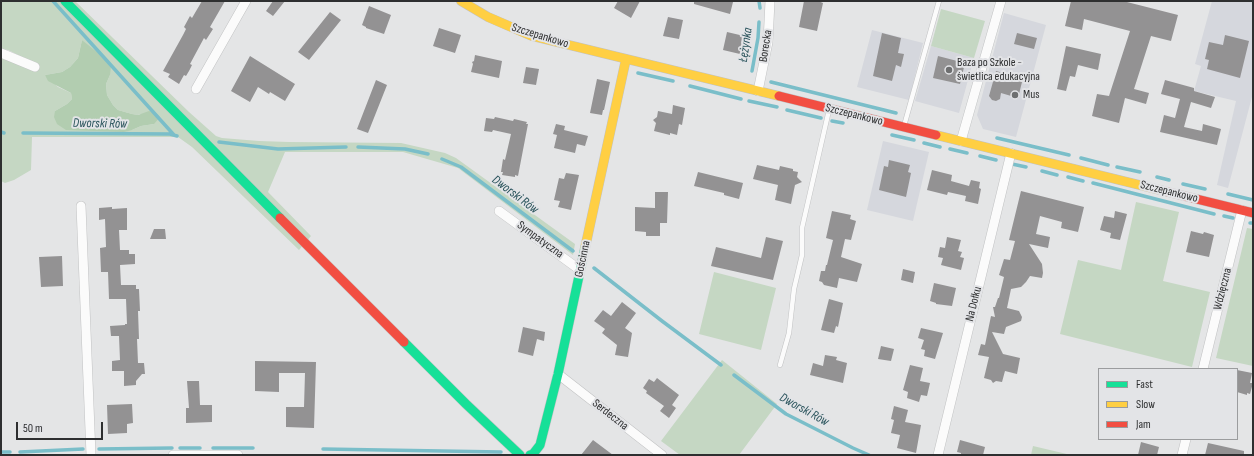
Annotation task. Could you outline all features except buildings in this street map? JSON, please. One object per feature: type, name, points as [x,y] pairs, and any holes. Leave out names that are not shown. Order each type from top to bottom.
[{"type":"street","points":[[65,1],[444,382],[520,455]]},
{"type":"street","points":[[196,89],[246,1]]},
{"type":"street","name":"Szczepankowo","points":[[461,1],[488,17],[532,36],[1253,213]]},
{"type":"street","name":"Borecka","points":[[758,91],[768,42],[770,1]]},
{"type":"street","points":[[961,141],[1001,1]]},
{"type":"street","points":[[1,53],[35,67]]},
{"type":"street","name":"Gościnna","points":[[530,455],[533,454],[540,445],[558,374],[626,59]]},
{"type":"street","name":"Na Dołku","points":[[938,455],[1011,153]]},
{"type":"street","points":[[81,206],[91,455]]},
{"type":"street","name":"Wdzięczna","points":[[1203,368],[1242,210]]},
{"type":"street","name":"Sympatyczna","points":[[499,211],[580,270]]},
{"type":"street","name":"Serdeczna","points":[[558,374],[662,455]]},
{"type":"street","points":[[1182,455],[1186,440]]},
{"type":"street","points":[[173,455],[238,455]]},
{"type":"lane","points":[[904,127],[939,1]]},
{"type":"lane","points":[[780,365],[789,333],[794,290],[802,255],[802,228],[829,109]]},
{"type":"shaded area","points":[[1212,1],[1253,1],[1253,93],[1228,188],[1217,185],[1236,101],[1194,91],[1201,66],[1195,64]]},
{"type":"shaded area","points":[[1004,13],[1046,25],[1016,137],[983,129],[977,115]]},
{"type":"shaded area","points":[[872,30],[923,43],[909,100],[857,87]]},
{"type":"shaded area","points":[[931,46],[974,58],[959,113],[915,101]]},
{"type":"shaded area","points":[[883,141],[929,152],[913,221],[867,210]]},
{"type":"green space","points":[[1,1],[75,1],[189,112],[216,136],[222,138],[259,141],[401,143],[445,153],[456,158],[575,244],[573,255],[458,168],[403,152],[285,152],[268,192],[311,236],[299,250],[192,147],[178,137],[32,137],[31,170],[14,180],[5,183],[1,181],[1,57],[38,65],[8,50],[1,49]],"holes":[[[82,40],[110,75],[106,84],[107,95],[113,105],[118,110],[132,114],[140,114],[154,124],[141,126],[132,130],[55,111],[67,104],[72,99],[71,93],[58,87],[45,75],[62,72],[70,67],[78,58]]]},
{"type":"green space","points":[[941,9],[985,21],[974,58],[931,46]]},
{"type":"green space","points":[[82,40],[111,66],[110,75],[106,84],[107,95],[113,105],[118,110],[138,115],[149,111],[155,112],[160,117],[154,124],[141,126],[124,132],[66,130],[57,124],[54,117],[55,111],[67,104],[72,99],[71,93],[48,81],[45,75],[62,72],[70,67],[78,58]]},
{"type":"green space","points":[[1136,202],[1179,212],[1163,281],[1210,292],[1192,367],[1060,334],[1078,260],[1121,270]]},
{"type":"green space","points":[[1247,228],[1253,229],[1253,366],[1216,358]]},
{"type":"green space","points":[[714,272],[776,288],[761,350],[699,334]]},
{"type":"green space","points":[[722,360],[777,404],[739,455],[680,455],[661,441]]},
{"type":"green space","points":[[1033,446],[1071,455],[1031,455]]},
{"type":"waterway","points":[[53,1],[174,135]]},
{"type":"waterway","name":"Łężynka","points":[[759,1],[760,8]]},
{"type":"waterway","name":"Łężynka","points":[[752,71],[758,38],[759,22]]},
{"type":"waterway","points":[[638,73],[673,81]]},
{"type":"waterway","points":[[771,82],[896,113]]},
{"type":"waterway","points":[[690,86],[741,99]]},
{"type":"waterway","points":[[749,101],[777,107]]},
{"type":"waterway","points":[[787,110],[821,118]]},
{"type":"waterway","points":[[832,121],[843,123]]},
{"type":"waterway","name":"Dworski Rów","points":[[23,133],[170,134],[177,136]]},
{"type":"waterway","points":[[892,135],[914,140]]},
{"type":"waterway","points":[[997,138],[1069,155]]},
{"type":"waterway","name":"Dworski Rów","points":[[219,142],[278,149],[346,147]]},
{"type":"waterway","points":[[924,143],[940,147]]},
{"type":"waterway","name":"Dworski Rów","points":[[358,147],[405,149],[428,154]]},
{"type":"waterway","points":[[950,149],[967,153]]},
{"type":"waterway","points":[[980,156],[996,160]]},
{"type":"waterway","points":[[1081,158],[1108,165]]},
{"type":"waterway","name":"Dworski Rów","points":[[442,159],[461,167],[573,251]]},
{"type":"waterway","points":[[1012,164],[1026,167]]},
{"type":"waterway","points":[[1117,167],[1140,172]]},
{"type":"waterway","points":[[1042,171],[1057,175]]},
{"type":"waterway","points":[[1068,177],[1083,181]]},
{"type":"waterway","points":[[1157,177],[1169,180]]},
{"type":"waterway","points":[[1093,183],[1214,214]]},
{"type":"waterway","points":[[1183,184],[1205,189]]},
{"type":"waterway","points":[[1228,194],[1253,200]]},
{"type":"waterway","points":[[1224,216],[1233,218]]},
{"type":"waterway","name":"Dworski Rów","points":[[594,268],[721,365]]},
{"type":"waterway","name":"Dworski Rów","points":[[734,375],[786,414],[869,455]]},
{"type":"waterway","points":[[99,449],[172,448]]},
{"type":"waterway","points":[[180,448],[200,448]]},
{"type":"waterway","points":[[213,448],[253,448]]},
{"type":"waterway","points":[[20,452],[83,449]]},
{"type":"waterway","points":[[323,449],[501,452]]},
{"type":"waterway","points":[[1,452],[10,452]]},
{"type":"traffic: fast","points":[[65,1],[280,218]]},
{"type":"traffic: fast","points":[[530,455],[533,454],[540,445],[558,374],[585,248]]},
{"type":"traffic: fast","points":[[404,342],[520,455]]},
{"type":"traffic: slow","points":[[461,1],[488,17],[532,36],[779,96]]},
{"type":"traffic: slow","points":[[585,248],[626,59]]},
{"type":"traffic: slow","points":[[936,135],[1164,191]]},
{"type":"traffic: jam","points":[[779,96],[936,135]]},
{"type":"traffic: jam","points":[[1164,191],[1253,213]]},
{"type":"traffic: jam","points":[[280,218],[404,342]]},
{"type":"place","name":"Baza po Szkole - świetlica edukacyjna","points":[[949,70]]},
{"type":"place","name":"Mus","points":[[1015,95]]}]
